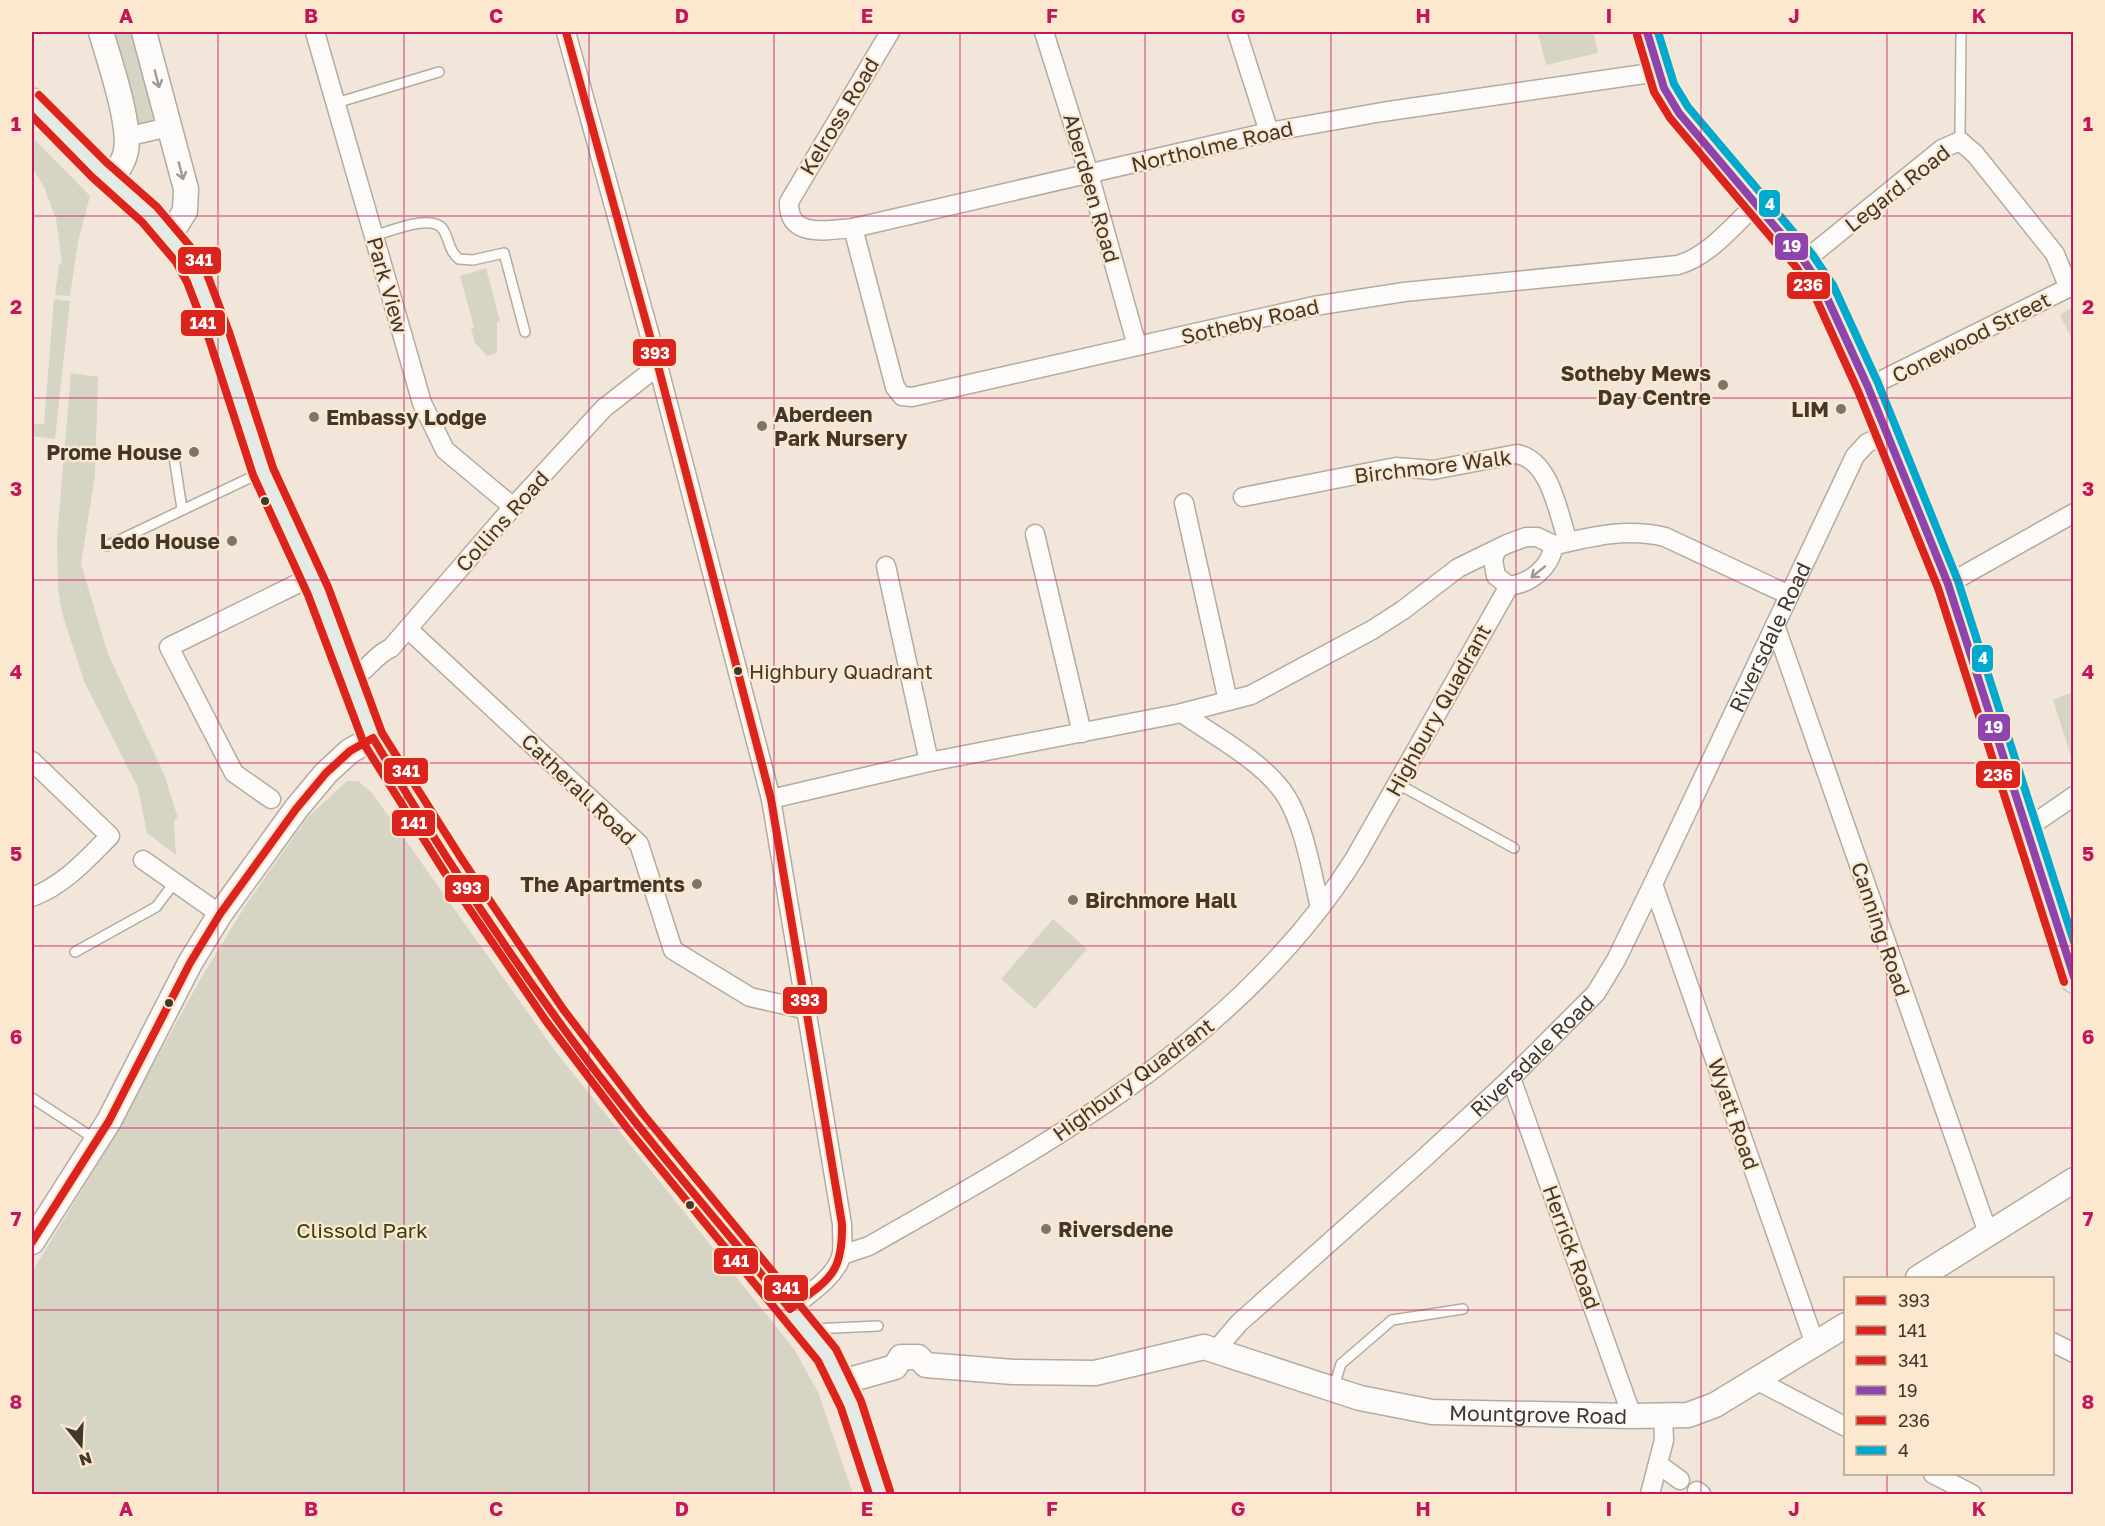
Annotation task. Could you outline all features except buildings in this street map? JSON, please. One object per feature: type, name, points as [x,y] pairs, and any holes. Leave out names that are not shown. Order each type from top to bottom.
[{"type":"main road","points":[[1647,32],[1658,72],[1679,113],[1804,261],[1823,289],[1868,387],[1948,584],[1988,704],[2073,978]]},
{"type":"main road","points":[[32,102],[170,237],[185,256],[208,306],[263,472],[311,577],[373,738],[454,867],[554,1016],[635,1121],[808,1329],[842,1382],[880,1494]]},
{"type":"street","points":[[101,32],[119,97],[126,137],[123,160],[111,180]]},
{"type":"street","points":[[144,32],[186,189],[182,219],[170,237]]},
{"type":"street","name":"Park View","points":[[315,32],[422,403],[432,428],[445,450],[513,507]]},
{"type":"street","points":[[566,32],[658,366],[771,799],[842,1224],[842,1255],[818,1286],[790,1309]]},
{"type":"street","name":"Kelross Road","points":[[789,202],[890,32]]},
{"type":"street","name":"Aberdeen Road","points":[[1044,32],[1089,174],[1137,346]]},
{"type":"street","points":[[1238,32],[1269,132]]},
{"type":"street","name":"Northolme Road","points":[[789,202],[788,215],[794,222],[812,231],[853,228],[1269,132],[1382,112],[1658,72]]},
{"type":"street","points":[[126,137],[169,127]]},
{"type":"street","name":"Legard Road","points":[[1804,261],[1942,149],[1960,137],[2055,254],[2071,286]]},
{"type":"street","name":"Sotheby Road","points":[[853,228],[895,387],[902,396],[912,398],[1137,346],[1366,297],[1678,264],[1693,260],[1704,252],[1756,204]]},
{"type":"street","name":"Conewood Street","points":[[1868,387],[2071,286]]},
{"type":"street","name":"Collins Road","points":[[351,679],[369,668],[378,655],[391,648],[513,507],[604,408],[658,366]]},
{"type":"street","name":"Riversdale Road","points":[[1216,1350],[1239,1323],[1511,1078],[1596,993],[1616,960],[1653,884],[1855,456],[1867,443],[1887,434]]},
{"type":"street","name":"Birchmore Walk","points":[[1244,496],[1396,467],[1433,470],[1517,454],[1526,456],[1541,467],[1561,544]]},
{"type":"street","points":[[1184,503],[1228,701]]},
{"type":"street","points":[[1948,584],[2073,513]]},
{"type":"street","points":[[771,799],[929,762],[1182,714],[1251,695],[1320,660],[1403,610],[1458,568],[1526,537],[1561,544],[1617,532],[1646,532],[1665,537],[1790,595]]},
{"type":"street","points":[[1035,534],[1082,733]]},
{"type":"street","points":[[1496,551],[1492,560],[1496,576],[1509,586],[1527,581],[1548,564],[1561,544]]},
{"type":"street","points":[[885,566],[929,762]]},
{"type":"street","points":[[271,799],[234,772],[169,647],[311,577]]},
{"type":"street","name":"Highbury Quadrant","points":[[842,1255],[869,1246],[1012,1164],[1113,1099],[1172,1055],[1250,988],[1278,960],[1338,885],[1398,784],[1509,586]]},
{"type":"street","name":"Canning Road","points":[[1775,625],[1988,1233]]},
{"type":"street","name":"Catherall Road","points":[[408,629],[639,844],[673,950],[750,997],[808,1010]]},
{"type":"street","points":[[1182,714],[1232,747],[1282,789],[1300,832],[1320,908]]},
{"type":"street","points":[[32,1242],[97,1139],[190,963],[220,914],[296,809],[326,773],[350,751],[373,738]]},
{"type":"street","points":[[32,761],[110,836],[76,871],[59,884],[32,897]]},
{"type":"street","points":[[2026,829],[2073,796]]},
{"type":"street","points":[[143,860],[220,914]]},
{"type":"street","name":"Wyatt Road","points":[[1653,884],[1815,1344]]},
{"type":"street","name":"Herrick Road","points":[[1511,1078],[1632,1416]]},
{"type":"street","points":[[1924,1277],[1988,1233],[2073,1180]]},
{"type":"street","name":"Mountgrove Road","points":[[1216,1350],[1333,1390],[1396,1406],[1432,1412],[1663,1415],[1700,1412],[1758,1381],[1844,1325]]},
{"type":"street","points":[[2054,1343],[2073,1353]]},
{"type":"street","points":[[842,1382],[895,1367],[901,1357],[918,1357],[926,1365],[1013,1372],[1095,1373],[1130,1367],[1197,1347],[1216,1350]]},
{"type":"street","points":[[1758,1381],[1844,1426]]},
{"type":"street","points":[[1650,1494],[1664,1440],[1663,1415]]},
{"type":"street","points":[[1658,1464],[1680,1480]]},
{"type":"street","points":[[1937,1475],[1972,1494]]},
{"type":"lane","points":[[1960,137],[1961,32]]},
{"type":"lane","points":[[336,103],[440,72]]},
{"type":"lane","points":[[374,236],[424,222],[434,222],[444,230],[451,251],[459,259],[466,261],[504,253],[525,332]]},
{"type":"lane","points":[[174,457],[182,509]]},
{"type":"lane","points":[[107,546],[263,472]]},
{"type":"lane","points":[[1398,784],[1514,848]]},
{"type":"lane","points":[[75,952],[156,908],[175,882]]},
{"type":"lane","points":[[32,1098],[97,1139]]},
{"type":"lane","points":[[1333,1390],[1341,1364],[1392,1320],[1463,1309]]},
{"type":"lane","points":[[808,1329],[878,1326]]},
{"type":"green space","points":[[111,32],[133,32],[157,119],[134,126]]},
{"type":"green space","points":[[1593,32],[1598,53],[1546,65],[1538,33]]},
{"type":"green space","points":[[32,137],[90,196],[78,242],[70,296],[55,295],[59,265],[62,262],[56,219],[44,187],[32,167]]},
{"type":"green space","points":[[486,268],[500,321],[497,322],[497,353],[487,356],[475,343],[471,329],[474,327],[460,276]]},
{"type":"green space","points":[[54,299],[70,301],[55,439],[32,436],[32,424],[44,424]]},
{"type":"green space","points":[[2073,307],[2073,341],[2060,315]]},
{"type":"green space","points":[[71,373],[98,377],[95,475],[81,564],[108,654],[164,774],[178,818],[174,821],[176,855],[147,833],[138,788],[84,681],[62,613],[58,588],[57,538]]},
{"type":"green space","points":[[2073,692],[2073,762],[2053,700]]},
{"type":"green space","name":"Clissold Park","points":[[347,781],[358,781],[372,793],[555,1051],[794,1349],[818,1392],[853,1494],[32,1494],[32,1272],[104,1153],[200,980],[245,906],[307,818]]},
{"type":"green space","points":[[1053,919],[1087,949],[1035,1009],[1001,979]]},
{"type":"transit line","name":"393","points":[[566,32],[656,358],[771,799],[842,1224],[840,1255],[831,1275],[790,1309]]},
{"type":"transit line","name":"19","points":[[1647,32],[1664,88],[1679,113],[1804,261],[1823,289],[1868,387],[1948,584],[2074,977]]},
{"type":"transit line","name":"4","points":[[1658,32],[1674,84],[1688,107],[1812,254],[1833,285],[1878,383],[1958,581],[2074,942]]},
{"type":"transit line","name":"236","points":[[1637,35],[1654,92],[1670,118],[1796,267],[1814,294],[1858,391],[1938,588],[2064,982]]},
{"type":"transit line","name":"341","points":[[39,95],[106,162],[157,207],[194,251],[207,274],[229,332],[273,468],[328,587],[382,733],[463,861],[563,1009],[643,1114],[836,1349],[861,1401],[890,1491]]},
{"type":"transit line","name":"141","points":[[32,116],[92,177],[142,222],[176,262],[187,282],[209,339],[253,475],[308,595],[364,744],[445,873],[546,1021],[627,1128],[818,1361],[841,1408],[869,1494]]},
{"type":"transit line","name":"393","points":[[373,738],[473,898],[553,1014],[684,1182],[790,1309]]},
{"type":"transit line","name":"393","points":[[32,1242],[109,1121],[190,963],[220,914],[296,809],[326,773],[350,751],[373,738]]},
{"type":"place","name":"Sotheby Mews Day Centre","points":[[1723,385]]},
{"type":"place","name":"LIM","points":[[1841,409]]},
{"type":"place","name":"Embassy Lodge","points":[[314,417]]},
{"type":"place","name":"Aberdeen Park Nursery","points":[[762,426]]},
{"type":"place","name":"Prome House","points":[[194,452]]},
{"type":"place","name":"Ledo House","points":[[232,541]]},
{"type":"place","name":"Highbury Quadrant","points":[[738,671]]},
{"type":"place","name":"The Apartments","points":[[697,884]]},
{"type":"place","name":"Birchmore Hall","points":[[1073,900]]},
{"type":"place","name":"Riversdene","points":[[1046,1229]]}]
